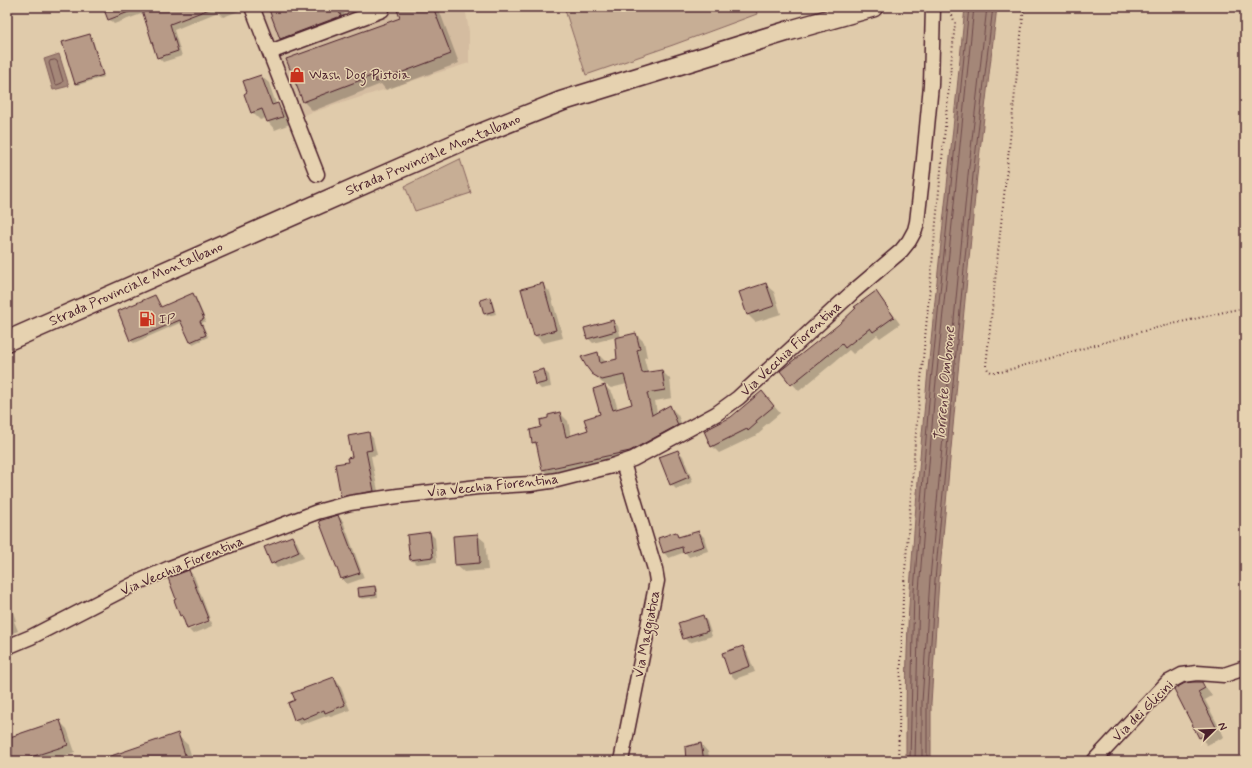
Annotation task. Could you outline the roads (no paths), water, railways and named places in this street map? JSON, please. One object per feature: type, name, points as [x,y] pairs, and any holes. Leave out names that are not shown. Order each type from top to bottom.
[{"type":"main road","name":"Strada Provinciale Montalbano","points":[[7,341],[447,148],[562,101],[788,31],[873,7]]},
{"type":"street","points":[[252,7],[317,174]]},
{"type":"street","name":"Via Vecchia Fiorentina","points":[[7,647],[31,637],[136,583],[170,568],[318,512],[350,504],[398,496],[540,483],[576,476],[623,463],[716,414],[738,398],[854,291],[901,251],[910,241],[917,222],[923,169],[931,85],[933,7]]},
{"type":"street","points":[[270,52],[382,10]]},
{"type":"street","name":"Via Maggiatica","points":[[621,761],[657,581],[623,463]]},
{"type":"street","name":"Via dei Glicini","points":[[1094,761],[1167,683],[1182,675],[1197,673],[1224,675],[1245,668]]},
{"type":"water","name":"Torrente Ombrone","points":[[965,7],[997,7],[977,176],[939,580],[931,703],[931,761],[906,761],[908,633],[915,517],[928,371]]},
{"type":"water","points":[[59,54],[69,86],[53,90],[44,59]]},
{"type":"place","name":"Wash Dog Pistoia","points":[[297,75]]},
{"type":"place","name":"IP","points":[[147,319]]}]
